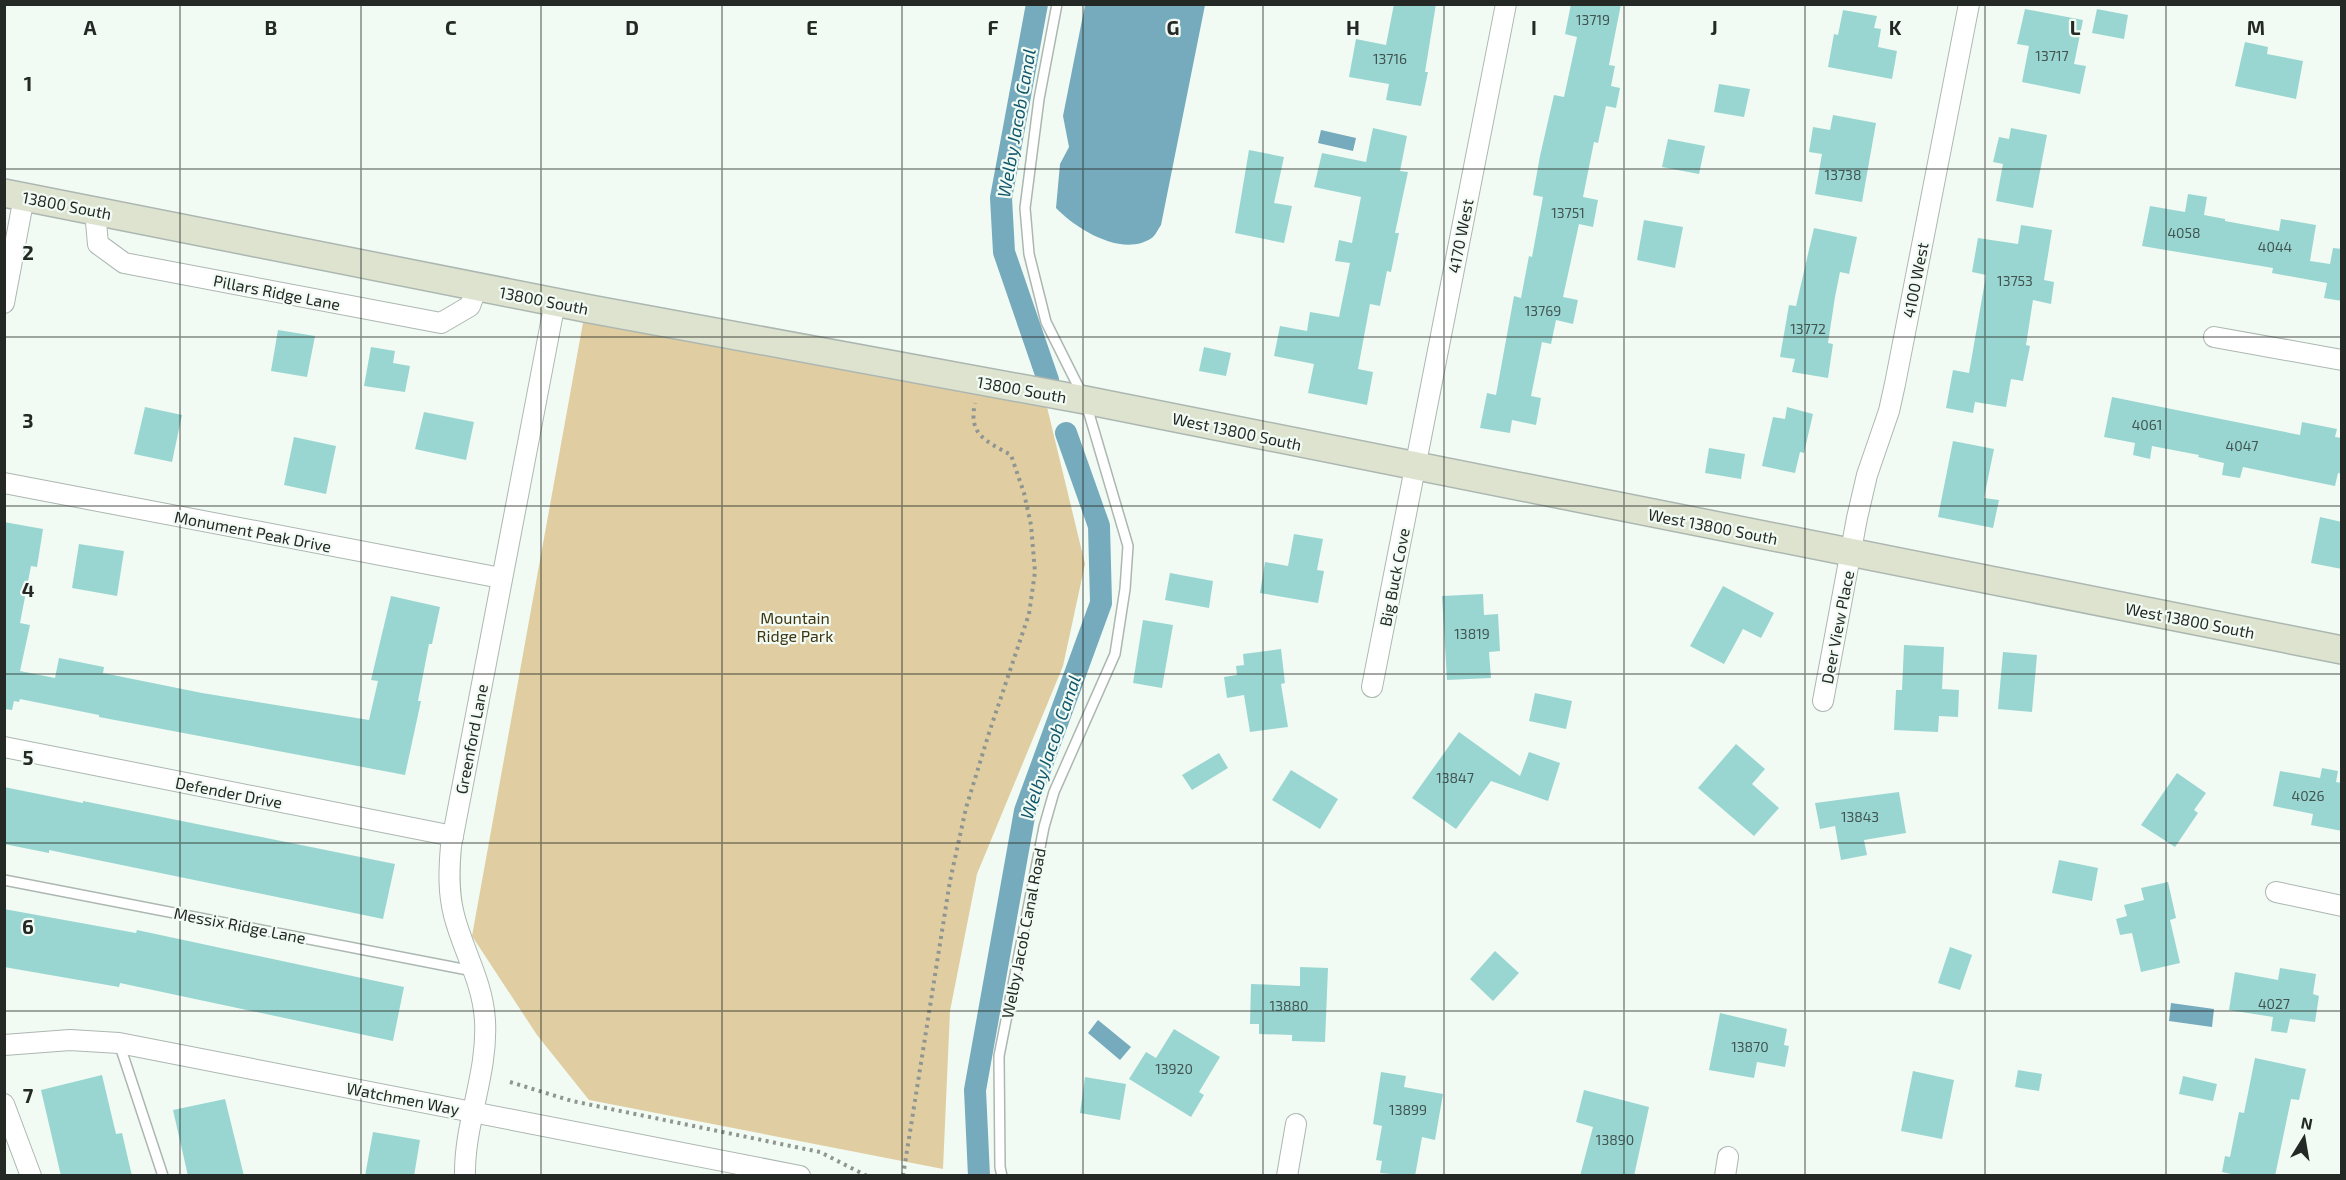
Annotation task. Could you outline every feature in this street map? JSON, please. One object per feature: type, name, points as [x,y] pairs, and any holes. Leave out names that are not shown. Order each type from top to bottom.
[{"type":"street","name":"4170 West","points":[[1416,467],[1506,4]]},
{"type":"street","name":"4100 West","points":[[1851,553],[1868,475],[1889,411],[1895,384],[1969,4]]},
{"type":"street","name":"13800 South","points":[[14,195],[555,302],[1085,400]]},
{"type":"street","points":[[4,303],[14,195]]},
{"type":"street","name":"Pillars Ridge Lane","points":[[95,211],[98,243],[124,263],[441,322],[470,306],[477,287]]},
{"type":"street","name":"Greenford Lane","points":[[465,1176],[467,1142],[486,1042],[484,1011],[475,971],[459,932],[451,897],[450,863],[453,836],[501,578],[555,302]]},
{"type":"street","points":[[2214,337],[2342,360]]},
{"type":"street","name":"West 13800 South","points":[[1085,400],[2342,650]]},
{"type":"street","name":"Big Buck Cove","points":[[1372,687],[1416,467]]},
{"type":"street","name":"Monument Peak Drive","points":[[4,483],[501,578]]},
{"type":"street","name":"Deer View Place","points":[[1823,701],[1851,553]]},
{"type":"street","name":"Defender Drive","points":[[4,747],[453,836]]},
{"type":"street","points":[[2276,892],[2342,906]]},
{"type":"street","name":"Watchmen Way","points":[[4,1045],[70,1040],[119,1043],[473,1112],[740,1170],[800,1176]]},
{"type":"street","points":[[4,1104],[32,1176]]},
{"type":"street","points":[[1287,1176],[1296,1124]]},
{"type":"lane","name":"Welby Jacob Canal Road","points":[[1002,1176],[999,1056],[1044,827],[1054,792],[1115,654],[1125,589],[1128,546],[1085,400],[1046,322],[1029,254],[1025,208],[1039,99],[1057,4]]},
{"type":"lane","name":"Messix Ridge Lane","points":[[4,879],[475,971]]},
{"type":"lane","points":[[119,1043],[163,1176]]},
{"type":"path","points":[[903,1176],[950,881],[973,786],[1029,614],[1035,572],[1031,525],[1011,455],[988,442],[975,430],[972,417],[975,404]]},
{"type":"path","points":[[510,1082],[572,1101],[820,1152],[867,1176]]},
{"type":"green space","name":"Mountain Ridge Park","points":[[584,317],[1047,407],[1085,564],[1063,666],[977,874],[950,1011],[943,1169],[589,1100],[537,1035],[472,936]]},
{"type":"water","points":[[1085,5],[1205,5],[1161,225],[1153,237],[1141,243],[1128,245],[1101,239],[1076,224],[1056,208],[1060,164],[1069,147],[1063,116]]},
{"type":"water","points":[[1321,130],[1356,138],[1353,151],[1318,143]]},
{"type":"water","points":[[2171,1003],[2214,1009],[2212,1027],[2169,1021]]},
{"type":"water","points":[[1098,1020],[1131,1047],[1120,1060],[1088,1033]]},
{"type":"building","points":[[1394,4],[1436,4],[1425,72],[1428,72],[1421,106],[1386,100],[1389,84],[1349,77],[1356,39],[1386,45]]},
{"type":"building","points":[[1571,4],[1621,4],[1609,65],[1615,66],[1611,86],[1620,88],[1616,108],[1606,106],[1598,143],[1594,142],[1583,197],[1598,200],[1593,227],[1579,224],[1563,297],[1578,300],[1573,324],[1556,320],[1551,344],[1542,342],[1531,396],[1541,398],[1536,425],[1512,420],[1510,433],[1480,428],[1487,393],[1496,395],[1514,296],[1521,298],[1529,256],[1532,257],[1543,197],[1533,195],[1540,156],[1554,95],[1564,97],[1577,37],[1565,34]]},
{"type":"building","points":[[2025,9],[2083,20],[2074,64],[2086,66],[2080,94],[2022,82],[2029,46],[2017,44]]},
{"type":"building","points":[[2097,9],[2128,15],[2124,39],[2092,33]]},
{"type":"building","points":[[1843,10],[1877,16],[1874,28],[1881,29],[1878,47],[1897,51],[1892,79],[1828,67],[1834,34],[1838,35]]},
{"type":"building","points":[[2245,42],[2268,47],[2267,54],[2303,61],[2296,99],[2235,86]]},
{"type":"building","points":[[1719,84],[1750,89],[1744,117],[1714,112]]},
{"type":"building","points":[[1833,115],[1876,123],[1862,202],[1815,194],[1822,154],[1809,152],[1813,127],[1830,130]]},
{"type":"building","points":[[1373,128],[1407,136],[1400,171],[1408,172],[1395,233],[1399,233],[1391,272],[1387,271],[1380,306],[1370,304],[1358,369],[1373,372],[1367,405],[1308,393],[1314,364],[1274,356],[1280,326],[1307,331],[1310,312],[1339,317],[1350,263],[1335,261],[1339,240],[1352,243],[1361,197],[1314,187],[1322,153],[1366,162]]},
{"type":"building","points":[[2011,128],[2047,135],[2033,208],[1996,201],[2003,164],[1993,162],[1999,137],[2009,139]]},
{"type":"building","points":[[1668,139],[1705,146],[1699,174],[1662,167]]},
{"type":"building","points":[[1249,150],[1284,157],[1274,203],[1292,206],[1284,243],[1235,233]]},
{"type":"building","points":[[2188,194],[2207,197],[2204,215],[2225,219],[2225,221],[2279,231],[2281,219],[2316,225],[2310,261],[2330,264],[2333,248],[2342,249],[2342,301],[2324,298],[2327,283],[2272,273],[2273,268],[2142,246],[2150,206],[2185,212]]},
{"type":"building","points":[[1644,220],[1683,227],[1675,268],[1637,260]]},
{"type":"building","points":[[2021,225],[2052,230],[2044,280],[2054,282],[2051,304],[2033,300],[2026,345],[2030,346],[2023,381],[2011,379],[2006,407],[1975,402],[1973,413],[1946,408],[1953,370],[1969,373],[1986,275],[1972,272],[1978,238],[2018,244]]},
{"type":"building","points":[[1814,228],[1857,237],[1849,274],[1840,272],[1828,343],[1833,344],[1828,378],[1792,372],[1795,359],[1780,357],[1789,305],[1796,306]]},
{"type":"building","points":[[278,330],[315,336],[307,377],[271,371]]},
{"type":"building","points":[[371,347],[395,351],[393,363],[410,366],[405,392],[364,386]]},
{"type":"building","points":[[1204,347],[1231,353],[1226,376],[1199,371]]},
{"type":"building","points":[[2112,397],[2300,435],[2302,422],[2337,429],[2335,437],[2342,438],[2342,474],[2338,473],[2335,486],[2243,467],[2240,478],[2222,475],[2224,463],[2198,457],[2199,455],[2152,446],[2150,459],[2133,455],[2135,443],[2104,437]]},
{"type":"building","points":[[145,407],[182,415],[172,462],[134,454]]},
{"type":"building","points":[[1787,407],[1813,414],[1804,453],[1800,452],[1795,473],[1762,466],[1773,417],[1785,419]]},
{"type":"building","points":[[424,412],[474,422],[466,460],[415,449]]},
{"type":"building","points":[[294,437],[336,446],[326,494],[284,485]]},
{"type":"building","points":[[1953,441],[1994,449],[1984,498],[1999,500],[1993,528],[1938,517]]},
{"type":"building","points":[[1709,448],[1745,454],[1741,479],[1705,473]]},
{"type":"building","points":[[2320,517],[2342,522],[2342,569],[2311,563]]},
{"type":"building","points":[[4,522],[43,529],[37,567],[31,566],[20,623],[30,625],[20,671],[55,678],[59,658],[104,667],[103,673],[202,693],[369,720],[378,681],[371,680],[391,596],[440,607],[432,644],[429,644],[418,701],[421,701],[405,775],[99,717],[99,715],[20,699],[19,702],[14,701],[12,710],[4,709]]},
{"type":"building","points":[[1294,534],[1323,539],[1317,570],[1324,571],[1318,603],[1260,593],[1265,562],[1288,566]]},
{"type":"building","points":[[79,544],[124,551],[117,596],[72,588]]},
{"type":"building","points":[[1170,573],[1213,581],[1209,608],[1165,600]]},
{"type":"building","points":[[1723,586],[1774,613],[1761,638],[1743,629],[1724,664],[1690,646]]},
{"type":"building","points":[[1483,594],[1484,615],[1498,614],[1500,651],[1489,652],[1491,678],[1447,680],[1442,596]]},
{"type":"building","points":[[1143,620],[1173,625],[1162,688],[1133,683]]},
{"type":"building","points":[[1904,645],[1944,647],[1942,689],[1959,690],[1958,717],[1939,716],[1938,732],[1894,730],[1896,690],[1902,690]]},
{"type":"building","points":[[1281,649],[1285,683],[1281,684],[1288,727],[1250,732],[1244,695],[1227,698],[1224,677],[1237,675],[1236,666],[1244,665],[1243,654]]},
{"type":"building","points":[[2003,652],[2037,655],[2032,712],[1998,709]]},
{"type":"building","points":[[1535,693],[1572,701],[1566,729],[1529,721]]},
{"type":"building","points":[[1459,732],[1520,776],[1529,752],[1560,763],[1548,801],[1491,781],[1456,829],[1412,798]]},
{"type":"building","points":[[1736,744],[1765,769],[1752,784],[1779,808],[1754,836],[1698,788]]},
{"type":"building","points":[[1219,753],[1228,768],[1192,790],[1182,775]]},
{"type":"building","points":[[2322,768],[2338,771],[2336,782],[2342,783],[2342,831],[2311,825],[2313,814],[2273,806],[2280,771],[2320,778]]},
{"type":"building","points":[[1291,770],[1338,799],[1320,829],[1272,800]]},
{"type":"building","points":[[2177,773],[2206,793],[2194,810],[2198,813],[2175,847],[2141,825]]},
{"type":"building","points":[[4,787],[395,864],[383,919],[49,850],[49,853],[4,844]]},
{"type":"building","points":[[1899,792],[1906,833],[1864,840],[1867,855],[1841,860],[1835,826],[1820,829],[1815,803]]},
{"type":"building","points":[[2059,860],[2098,868],[2092,901],[2052,893]]},
{"type":"building","points":[[2168,882],[2176,918],[2170,920],[2180,963],[2141,972],[2132,933],[2120,935],[2116,919],[2127,916],[2124,905],[2144,900],[2141,888]]},
{"type":"building","points":[[4,909],[136,933],[137,930],[404,987],[393,1041],[120,983],[119,987],[4,967]]},
{"type":"building","points":[[1950,947],[1972,955],[1960,990],[1938,983]]},
{"type":"building","points":[[1495,951],[1519,973],[1493,1001],[1470,979]]},
{"type":"building","points":[[1300,967],[1328,968],[1325,1042],[1292,1041],[1292,1035],[1259,1034],[1259,1024],[1250,1024],[1251,984],[1300,986]]},
{"type":"building","points":[[2280,968],[2316,974],[2313,994],[2319,996],[2315,1022],[2290,1019],[2287,1033],[2271,1031],[2273,1017],[2229,1010],[2235,972],[2278,980]]},
{"type":"building","points":[[1720,1013],[1787,1029],[1784,1045],[1789,1046],[1785,1067],[1757,1062],[1754,1078],[1709,1070]]},
{"type":"building","points":[[1174,1029],[1220,1057],[1199,1092],[1204,1095],[1191,1117],[1129,1079],[1146,1052],[1156,1058]]},
{"type":"building","points":[[2255,1058],[2306,1069],[2299,1100],[2291,1099],[2275,1176],[2240,1176],[2222,1172],[2225,1156],[2230,1157],[2239,1112],[2244,1113]]},
{"type":"building","points":[[2018,1070],[2042,1074],[2039,1091],[2015,1087]]},
{"type":"building","points":[[1913,1071],[1954,1080],[1942,1139],[1901,1131]]},
{"type":"building","points":[[1381,1072],[1406,1076],[1404,1087],[1443,1094],[1435,1140],[1422,1137],[1415,1176],[1380,1173],[1382,1161],[1376,1160],[1382,1126],[1373,1124]]},
{"type":"building","points":[[102,1075],[116,1134],[122,1133],[132,1176],[61,1176],[41,1090]]},
{"type":"building","points":[[2183,1076],[2217,1084],[2213,1101],[2179,1094]]},
{"type":"building","points":[[1085,1077],[1126,1084],[1120,1120],[1080,1113]]},
{"type":"building","points":[[1584,1090],[1649,1107],[1634,1176],[1580,1176],[1593,1127],[1576,1122]]},
{"type":"building","points":[[225,1099],[244,1176],[188,1176],[173,1110]]},
{"type":"building","points":[[373,1132],[420,1140],[414,1176],[365,1176]]},
{"type":"waterway","name":"Welby Jacob Canal","points":[[1037,4],[1001,198],[1004,252],[1048,380]]},
{"type":"waterway","name":"Welby Jacob Canal","points":[[979,1176],[975,1090],[1025,811],[1101,603],[1099,526],[1066,433]]}]
